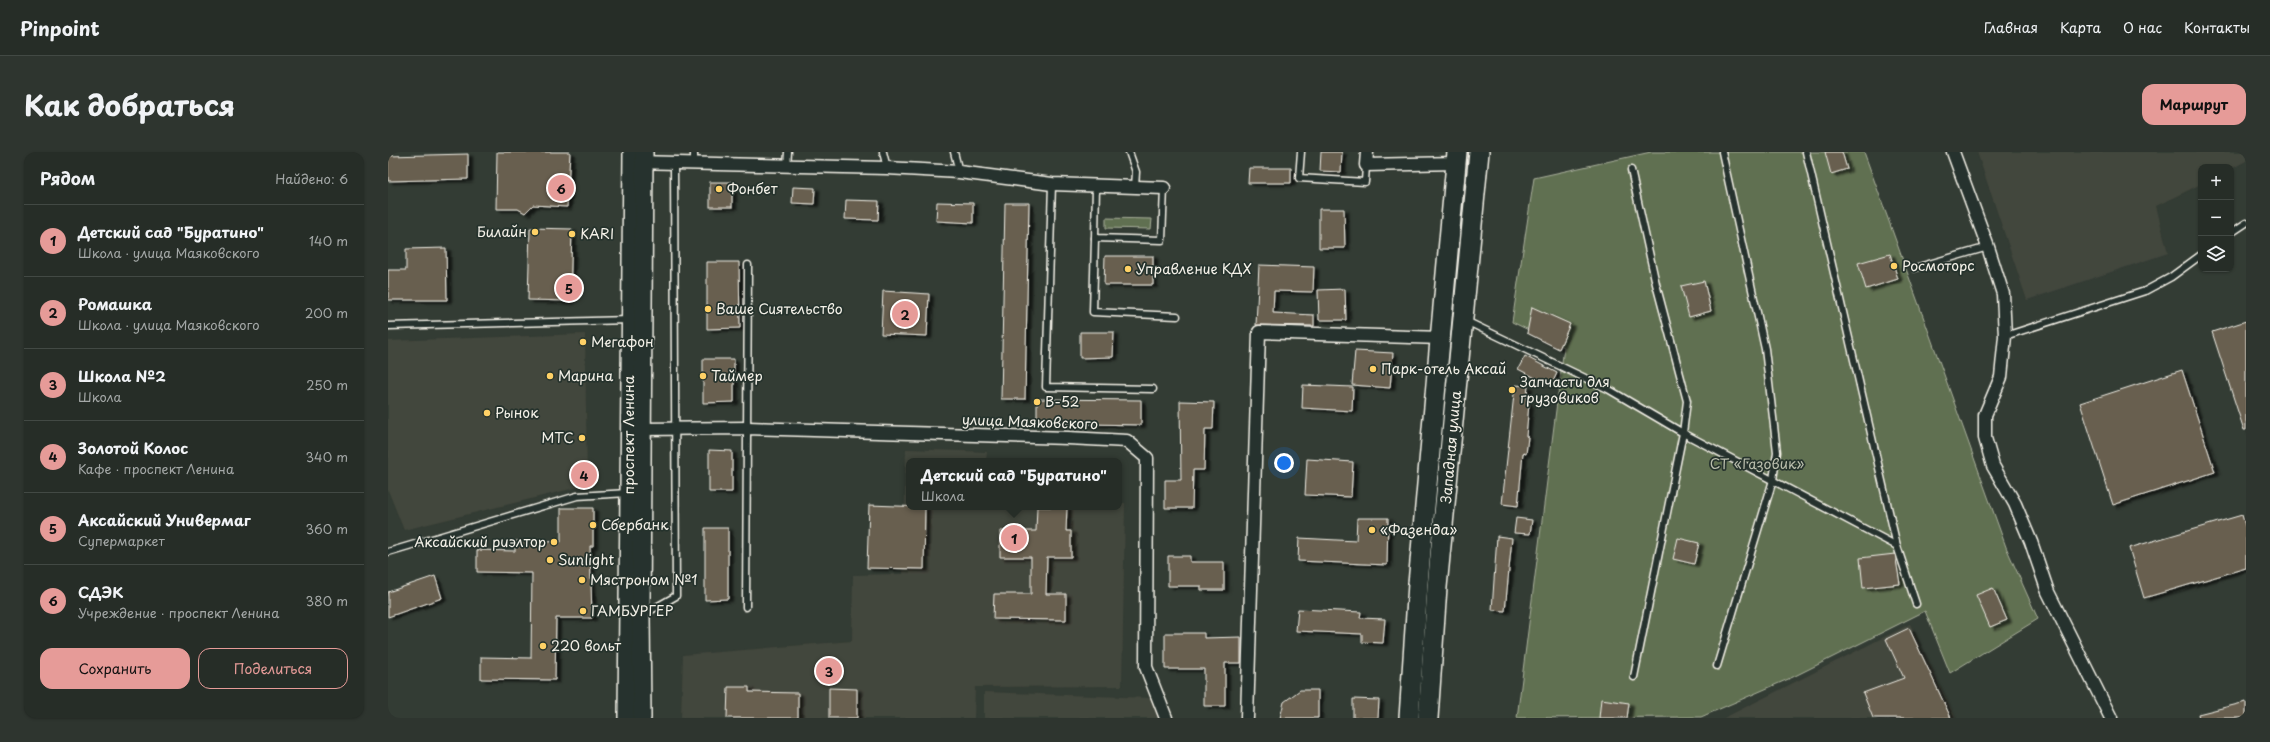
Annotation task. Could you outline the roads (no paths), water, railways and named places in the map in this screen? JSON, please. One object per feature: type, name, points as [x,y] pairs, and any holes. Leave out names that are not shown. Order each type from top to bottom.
[{"type":"main road","name":"Западная улица","points":[[1428,718],[1437,587],[1479,152]]},
{"type":"main road","name":"проспект Ленина","points":[[628,718],[628,493],[636,320],[638,157]]},
{"type":"main road","name":"Западная улица","points":[[1409,718],[1418,584],[1457,157]]},
{"type":"main road","name":"проспект Ленина","points":[[636,320],[642,429],[642,718]]},
{"type":"street","points":[[1367,152],[1366,165],[1422,157],[1457,157]]},
{"type":"street","points":[[1953,152],[1988,247],[2003,294],[2005,336],[2001,377],[1985,415],[1985,438],[1993,466],[2015,504],[2031,542],[2048,592],[2111,718]]},
{"type":"street","points":[[638,157],[674,163],[694,158],[787,166],[887,168],[959,172],[1052,184],[1164,188]]},
{"type":"street","points":[[1247,718],[1259,332],[1441,338]]},
{"type":"street","name":"улица Маяковского","points":[[642,429],[748,428],[1060,437],[1127,441],[1147,458],[1146,667],[1166,718]]},
{"type":"lane","points":[[787,166],[788,152]]},
{"type":"lane","points":[[883,152],[887,168]]},
{"type":"lane","points":[[954,152],[959,172]]},
{"type":"lane","points":[[1129,152],[1136,172],[1134,187]]},
{"type":"lane","points":[[1301,152],[1298,178],[1365,182],[1366,165]]},
{"type":"lane","points":[[1717,666],[1773,480],[1777,452],[1765,349],[1722,152]]},
{"type":"lane","points":[[1806,152],[1897,546],[1916,604]]},
{"type":"lane","points":[[641,615],[676,596],[674,163]]},
{"type":"lane","points":[[1631,170],[1656,284],[1687,402],[1634,677]]},
{"type":"lane","points":[[1052,184],[1046,387],[1152,389]]},
{"type":"lane","points":[[1096,185],[1093,312],[1177,316]]},
{"type":"lane","points":[[1095,238],[1162,240],[1164,188]]},
{"type":"lane","points":[[2234,232],[2246,223]]},
{"type":"lane","points":[[1915,268],[1988,247]]},
{"type":"lane","points":[[2005,336],[2145,291],[2171,277],[2198,257]]},
{"type":"lane","points":[[746,607],[748,265]]},
{"type":"lane","points":[[1462,319],[1608,389],[1682,433],[1897,546]]},
{"type":"lane","points":[[388,326],[636,320]]},
{"type":"lane","points":[[388,552],[577,496],[628,493]]},
{"type":"place","name":"СДЭК","points":[[561,188]]},
{"type":"place","name":"Фонбет","points":[[719,189]]},
{"type":"place","name":"Билайн","points":[[535,232]]},
{"type":"place","name":"KARI","points":[[572,234]]},
{"type":"place","name":"Росмоторс","points":[[1894,266]]},
{"type":"place","name":"Управление КДХ","points":[[1128,269]]},
{"type":"place","name":"Аксайский Универмаг","points":[[569,288]]},
{"type":"place","name":"Ваше Сиятельство","points":[[708,309]]},
{"type":"place","name":"Ромашка","points":[[905,314]]},
{"type":"place","name":"Мегафон","points":[[583,342]]},
{"type":"place","name":"Парк-отель Аксай","points":[[1373,369]]},
{"type":"place","name":"Марина","points":[[550,376]]},
{"type":"place","name":"Таймер","points":[[703,376]]},
{"type":"place","name":"Запчасти для грузовиков","points":[[1512,390]]},
{"type":"place","name":"В-52","points":[[1037,402]]},
{"type":"place","name":"Рынок","points":[[487,413]]},
{"type":"place","name":"МТС","points":[[582,438]]},
{"type":"place","name":"Золотой Колос","points":[[584,475]]},
{"type":"place","name":"Сбербанк","points":[[593,525]]},
{"type":"place","name":"«Фазенда»","points":[[1372,530]]},
{"type":"place","name":"Детский сад \"Буратино\"","points":[[1014,538]]},
{"type":"place","name":"Аксайский риэлтор","points":[[554,542]]},
{"type":"place","name":"Sunlight","points":[[550,560]]},
{"type":"place","name":"Мястроном №1","points":[[582,580]]},
{"type":"place","name":"ГАМБУРГЕР","points":[[583,611]]},
{"type":"place","name":"220 вольт","points":[[543,646]]},
{"type":"place","name":"Школа №2","points":[[829,671]]},
{"type":"park label","name":"СТ «Газовик»","points":[[1757,464]]}]
